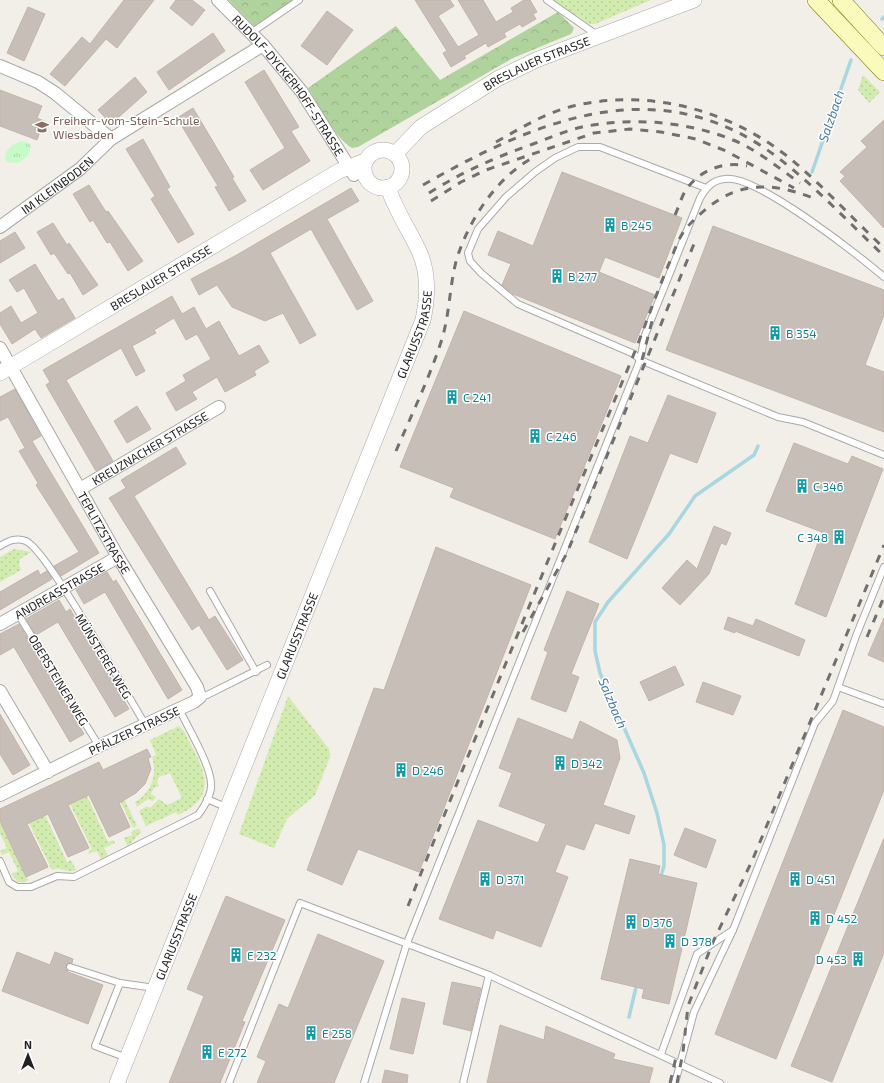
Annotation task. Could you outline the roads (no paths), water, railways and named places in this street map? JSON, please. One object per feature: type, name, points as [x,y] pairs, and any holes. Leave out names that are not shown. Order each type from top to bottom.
[{"type":"main road","points":[[816,0],[884,72]]},
{"type":"main road","points":[[841,0],[884,47]]},
{"type":"street","name":"RUDOLF-DYCKERHOFF-STRASSE","points":[[218,0],[263,45],[302,92],[356,173]]},
{"type":"street","name":"BRESLAUER STRASSE","points":[[5,370],[321,183],[356,173],[376,150],[386,150],[395,154],[421,127],[497,79],[536,60],[694,0]]},
{"type":"street","name":"IM KLEINBODEN","points":[[0,227],[80,168],[111,139],[263,45]]},
{"type":"street","points":[[0,66],[38,82],[55,93],[111,139]]},
{"type":"street","points":[[356,173],[375,186],[388,187],[396,182],[402,170],[400,161],[395,154]]},
{"type":"street","name":"GLARUSSTRASSE","points":[[118,1083],[423,320],[427,289],[426,272],[420,252],[396,209],[388,187]]},
{"type":"street","name":"TEPLITZSTRASSE","points":[[0,348],[5,370],[80,489],[118,557],[197,687],[200,696]]},
{"type":"street","name":"KREUZNACHER STRASSE","points":[[80,489],[219,407]]},
{"type":"street","name":"ANDREASSTRASSE","points":[[0,624],[118,557]]},
{"type":"street","points":[[0,691],[48,772]]},
{"type":"street","name":"PFÄLZER STRASSE","points":[[0,795],[99,746],[194,702],[200,696]]},
{"type":"lane","points":[[251,33],[299,0]]},
{"type":"lane","points":[[547,0],[599,36]]},
{"type":"lane","points":[[706,188],[600,147],[589,145],[578,147],[555,158],[506,197],[478,229],[468,253],[470,261],[481,273],[518,304],[634,354],[640,360],[778,417],[803,422],[884,455]]},
{"type":"lane","points":[[364,1083],[407,943],[640,360],[645,335],[700,198],[706,188],[711,183],[726,178],[734,179],[755,187],[807,218],[848,247],[884,276]]},
{"type":"lane","name":"MÜNSTERER WEG","points":[[0,546],[11,539],[26,541],[37,550],[63,588],[145,724]]},
{"type":"lane","points":[[675,1083],[694,1012],[733,930],[815,723],[833,701],[856,636],[884,567]]},
{"type":"lane","points":[[210,592],[256,672]]},
{"type":"lane","name":"OBERSTEINER WEG","points":[[18,614],[99,746]]},
{"type":"lane","name":"PFÄLZER STRASSE","points":[[200,696],[207,695],[267,666]]},
{"type":"lane","points":[[838,687],[884,704]]},
{"type":"lane","points":[[0,861],[9,882],[17,887],[31,886],[57,876],[74,877],[194,818],[201,811],[211,789],[210,777],[179,709]]},
{"type":"lane","points":[[207,799],[228,808]]},
{"type":"lane","points":[[229,1083],[300,903],[489,975],[681,1063],[720,1083]]},
{"type":"lane","points":[[661,1054],[697,954],[733,930]]},
{"type":"lane","points":[[70,967],[120,983],[156,988]]},
{"type":"lane","points":[[463,1083],[489,975]]},
{"type":"lane","points":[[120,983],[95,1046],[127,1058]]},
{"type":"waterway","name":"Salzbach","points":[[812,172],[851,60]]},
{"type":"waterway","name":"Salzbach","points":[[660,879],[664,866],[664,845],[657,813],[644,773],[600,673],[595,651],[595,622],[608,602],[669,534],[695,496],[754,455],[758,446]]},
{"type":"waterway","name":"Salzbach","points":[[629,1017],[637,983]]},
{"type":"railway","points":[[496,142],[543,117],[573,106],[602,101],[631,100],[660,102],[688,108],[716,116],[743,128],[792,160],[884,248]]},
{"type":"railway","points":[[423,185],[505,143],[547,126],[590,115],[633,110],[676,112],[720,124],[763,147],[779,158],[810,185],[884,256]]},
{"type":"railway","points":[[429,193],[454,178],[506,154],[569,130],[620,122],[677,125],[733,140],[768,160],[800,183]]},
{"type":"railway","points":[[431,201],[461,182],[486,170],[594,133],[630,129],[661,132],[696,139],[726,151],[794,188]]},
{"type":"railway","points":[[396,451],[425,385],[440,345],[446,324],[454,269],[469,228],[486,200],[497,187],[521,165],[534,157]]},
{"type":"railway","points":[[675,215],[686,190],[700,175],[723,166],[747,166]]},
{"type":"railway","points":[[408,906],[668,266],[683,233],[690,224],[718,200],[747,188],[778,188],[813,198]]},
{"type":"railway","points":[[523,632],[567,553],[696,239]]},
{"type":"railway","points":[[642,360],[653,317]]},
{"type":"railway","points":[[677,1083],[683,1052],[688,1006],[713,942],[752,861],[884,545]]},
{"type":"railway","points":[[867,637],[884,597]]},
{"type":"railway","points":[[670,1083],[677,1053]]},
{"type":"place","name":"Freiherr-vom-Stein-Schule Wiesbaden","points":[[42,127]]},
{"type":"place","name":"B 245","points":[[610,225]]},
{"type":"place","name":"B 277","points":[[557,276]]},
{"type":"place","name":"B 354","points":[[775,333]]},
{"type":"place","name":"C 241","points":[[452,397]]},
{"type":"place","name":"C 246","points":[[535,436]]},
{"type":"place","name":"C 346","points":[[802,486]]},
{"type":"place","name":"C 348","points":[[839,537]]},
{"type":"place","name":"D 342","points":[[560,763]]},
{"type":"place","name":"D 246","points":[[401,770]]},
{"type":"place","name":"D 371","points":[[485,879]]},
{"type":"place","name":"D 451","points":[[795,879]]},
{"type":"place","name":"D 452","points":[[815,918]]},
{"type":"place","name":"D 376","points":[[631,922]]},
{"type":"place","name":"D 378","points":[[670,941]]},
{"type":"place","name":"E 232","points":[[236,955]]},
{"type":"place","name":"D 453","points":[[858,959]]},
{"type":"place","name":"E 258","points":[[311,1033]]},
{"type":"place","name":"E 272","points":[[207,1052]]}]
